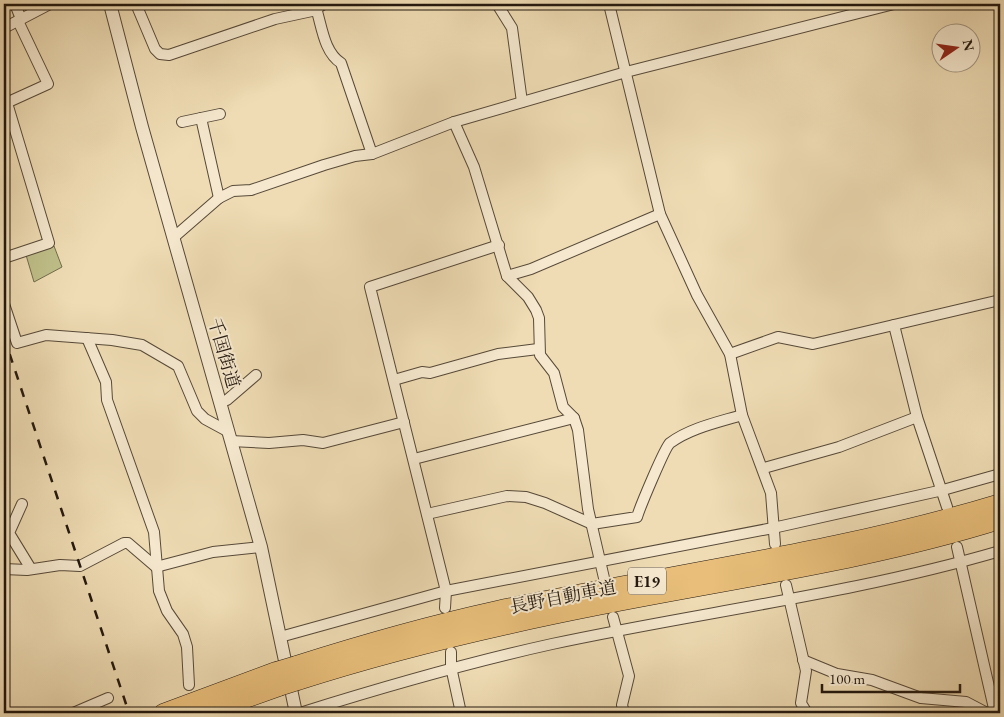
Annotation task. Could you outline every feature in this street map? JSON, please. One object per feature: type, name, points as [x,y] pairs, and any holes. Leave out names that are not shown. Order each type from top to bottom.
[{"type":"highway","name":"長野自動車道","points":[[163,713],[297,673],[392,636],[496,610],[844,543],[928,524],[1000,503]]},
{"type":"highway","name":"長野自動車道","points":[[297,673],[445,638],[847,558],[932,539],[1000,520]]},
{"type":"highway","name":"長野自動車道","points":[[206,713],[278,679]]},
{"type":"street","points":[[4,258],[50,243],[6,103],[48,84],[15,4]]},
{"type":"street","points":[[4,28],[50,4]]},
{"type":"street","name":"千国街道","points":[[110,4],[173,238],[261,547],[296,713]]},
{"type":"street","points":[[136,4],[155,49],[160,54],[170,55],[275,19],[320,6],[326,44],[335,59],[341,63],[372,154]]},
{"type":"street","points":[[497,4],[512,28],[522,102]]},
{"type":"street","points":[[610,4],[660,214],[697,295],[730,354],[742,415],[764,468],[771,493],[775,544]]},
{"type":"street","points":[[173,238],[219,198],[233,191],[251,190],[324,165],[355,156],[372,154],[454,122],[626,72],[894,4]]},
{"type":"street","points":[[182,122],[220,114]]},
{"type":"street","points":[[201,118],[219,198]]},
{"type":"street","points":[[454,122],[474,167],[507,276],[528,298],[536,310],[539,318],[538,349],[540,355],[554,373],[563,407],[574,418],[578,430],[588,509],[604,578]]},
{"type":"street","points":[[507,276],[531,268],[660,214]]},
{"type":"street","points":[[446,608],[446,591],[428,514],[370,287],[499,245]]},
{"type":"street","points":[[730,354],[778,337],[813,344],[1000,300]]},
{"type":"street","points":[[4,304],[17,343],[46,335],[87,338],[142,345],[164,356],[178,366],[197,411],[205,420],[230,436],[269,443],[303,440],[323,443],[404,422]]},
{"type":"street","points":[[894,325],[917,417],[947,506]]},
{"type":"street","points":[[87,338],[106,382],[108,400],[154,532],[159,591],[166,611],[183,634],[187,647],[189,685]]},
{"type":"street","points":[[394,380],[422,372],[430,373],[498,354],[538,349]]},
{"type":"street","points":[[220,402],[227,400],[256,375]]},
{"type":"street","points":[[428,514],[507,496],[526,497],[539,501],[592,524],[637,517],[643,497],[668,444],[703,427],[742,415]]},
{"type":"street","points":[[764,468],[839,447],[917,417]]},
{"type":"street","points":[[414,459],[574,418]]},
{"type":"street","points":[[280,637],[446,591],[773,528],[943,490],[1000,474]]},
{"type":"street","points":[[22,504],[9,532],[30,570]]},
{"type":"street","points":[[4,569],[30,570],[85,564],[124,543],[128,544],[156,567]]},
{"type":"street","points":[[156,567],[213,552],[261,547]]},
{"type":"street","points":[[957,547],[995,713]]},
{"type":"street","points":[[300,713],[451,667],[618,631],[790,600],[960,563],[1000,551]]},
{"type":"street","points":[[786,585],[806,672],[801,703],[807,713]]},
{"type":"street","points":[[613,617],[629,676],[623,709],[613,713]]},
{"type":"street","points":[[451,652],[451,667],[461,713]]},
{"type":"street","points":[[803,660],[837,674],[872,680],[921,698],[966,702],[987,713]]},
{"type":"street","points":[[73,713],[108,698]]},
{"type":"green space","points":[[54,246],[62,267],[34,282],[26,255]]},
{"type":"railway","points":[[4,337],[129,713]]}]
